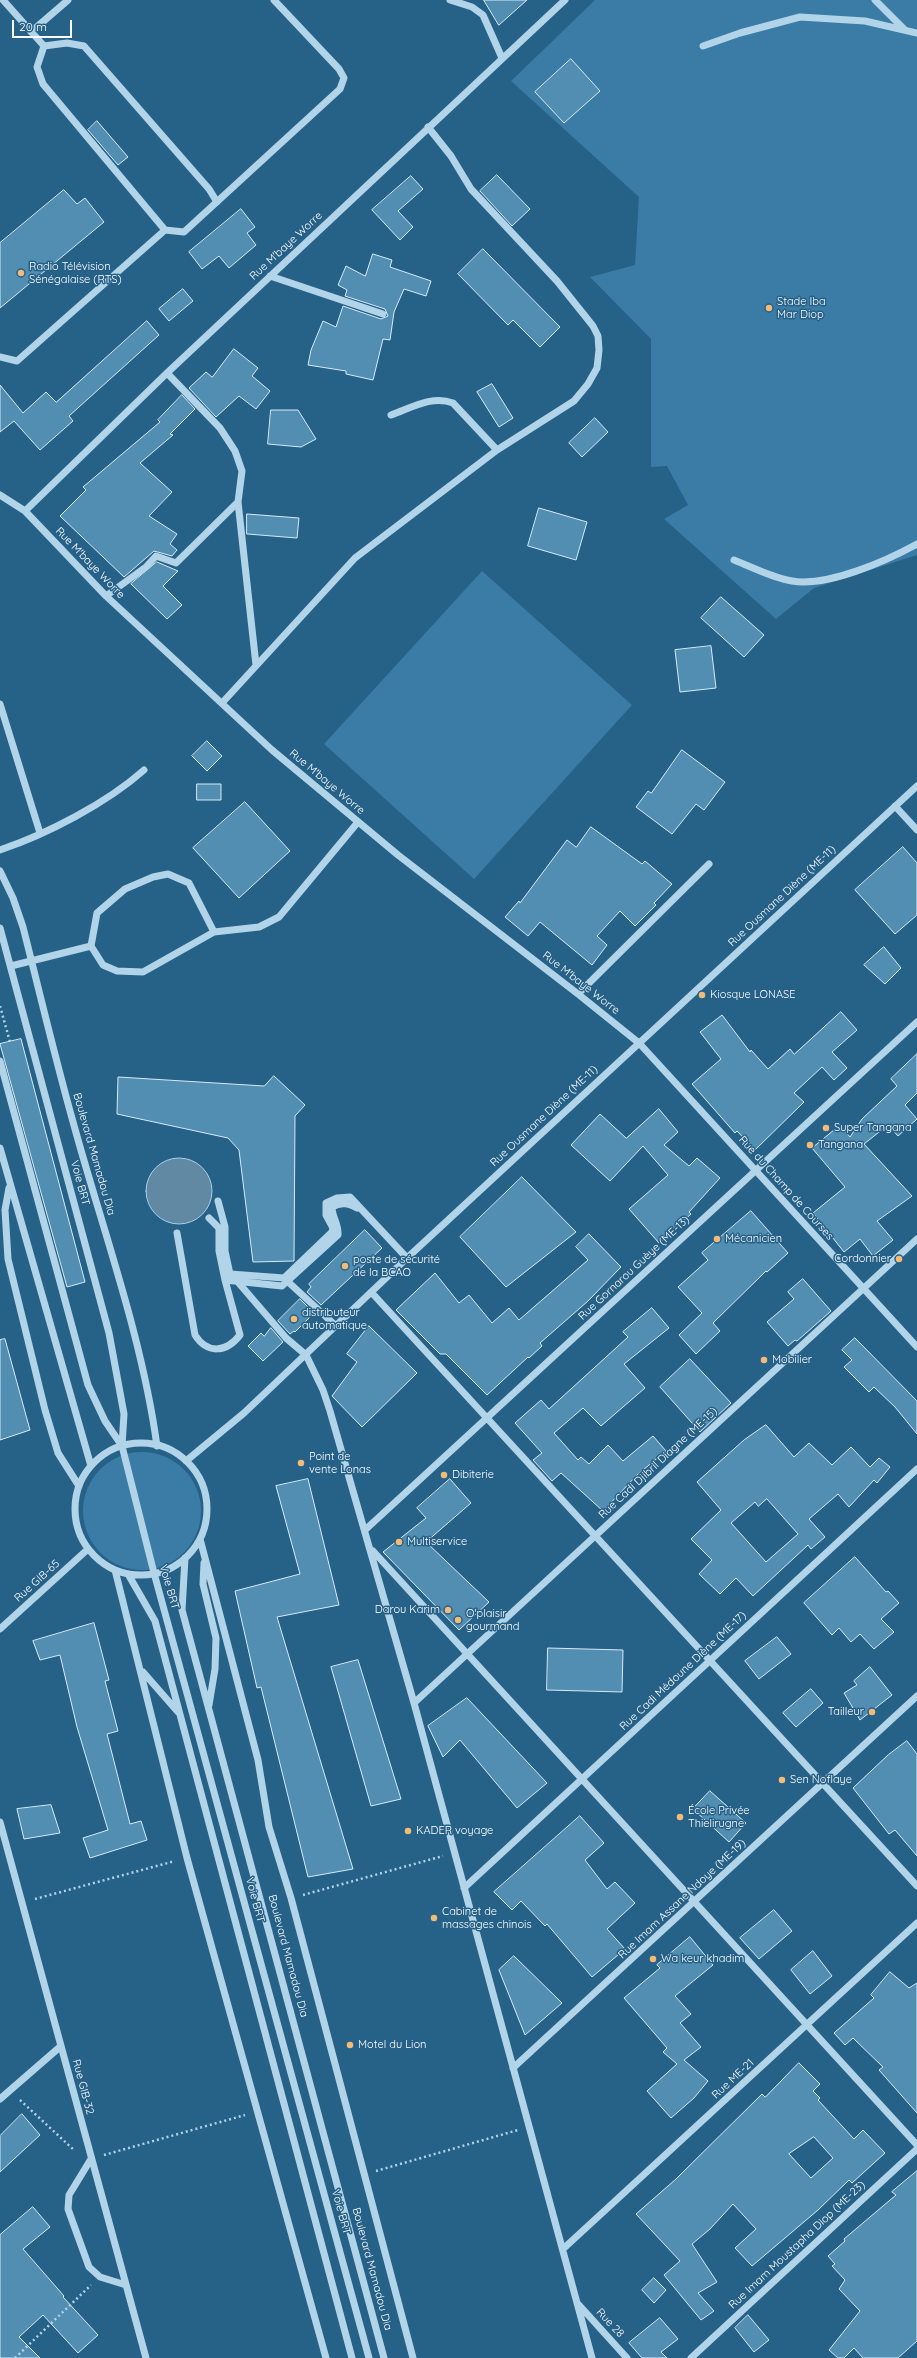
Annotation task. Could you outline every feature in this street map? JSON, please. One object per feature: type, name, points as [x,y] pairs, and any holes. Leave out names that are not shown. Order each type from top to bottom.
[{"type":"street","points":[[3,0],[44,46]]},
{"type":"street","points":[[31,32],[68,0]]},
{"type":"street","points":[[44,46],[37,67],[43,84],[165,230],[184,232],[340,89],[344,78],[339,68],[274,0]]},
{"type":"street","points":[[450,0],[472,7],[483,15],[502,58]]},
{"type":"street","name":"Rue M'baye Worre","points":[[25,511],[167,373],[565,0]]},
{"type":"street","points":[[875,0],[905,30]]},
{"type":"street","points":[[703,46],[740,33],[800,17],[865,21],[917,33]]},
{"type":"street","points":[[44,46],[67,43],[84,46],[209,188],[217,202]]},
{"type":"street","points":[[222,703],[355,558],[497,450],[574,401],[588,384],[597,368],[600,350],[598,336],[593,326],[557,281],[471,189],[451,156],[428,127]]},
{"type":"street","points":[[0,357],[17,361],[165,230]]},
{"type":"street","points":[[270,276],[383,314]]},
{"type":"street","points":[[167,373],[220,428],[235,451],[242,471],[238,502],[256,665]]},
{"type":"street","points":[[391,415],[424,402],[447,401],[453,403],[497,450]]},
{"type":"street","name":"Rue M'baye Worre","points":[[0,495],[25,511],[106,596],[272,750],[398,855],[639,1043]]},
{"type":"street","points":[[106,596],[146,567],[156,556],[176,563],[238,502]]},
{"type":"street","points":[[734,560],[792,581],[820,580],[837,578],[917,544]]},
{"type":"street","points":[[0,704],[40,833]]},
{"type":"street","points":[[0,850],[88,810],[129,784],[144,770]]},
{"type":"street","name":"Rue Ousmane Diène (ME-11)","points":[[186,1461],[244,1413],[372,1293],[407,1258],[917,786]]},
{"type":"street","points":[[895,806],[917,830]]},
{"type":"street","points":[[214,932],[189,883],[168,874],[153,877],[125,889],[97,913],[91,946],[103,964],[117,971],[143,972],[214,932],[259,927],[279,917],[358,822]]},
{"type":"street","points":[[578,994],[709,864]]},
{"type":"street","name":"Boulevard Mamadou Dia","points":[[0,871],[13,898],[32,961],[74,1129],[139,1347],[151,1403],[157,1446]]},
{"type":"street","name":"Voie BRT","points":[[0,928],[109,1333],[124,1414],[122,1446],[154,1573],[369,2358]]},
{"type":"street","points":[[11,966],[91,946]]},
{"type":"street","name":"Rue Gornarou Guèye (ME-13)","points":[[366,1530],[917,1022]]},
{"type":"street","name":"Rue du Champ de Courses","points":[[639,1043],[917,1347]]},
{"type":"street","name":"Voie BRT","points":[[0,1061],[88,1384],[105,1421],[122,1446]]},
{"type":"street","points":[[0,1148],[9,1186],[91,1466]]},
{"type":"street","points":[[9,1186],[5,1210],[8,1259],[45,1410],[58,1453],[79,1486]]},
{"type":"street","points":[[176,1232],[195,1335],[201,1345],[210,1348],[224,1348],[234,1343],[240,1335],[232,1278],[225,1251],[225,1227],[218,1201]]},
{"type":"street","points":[[232,1278],[282,1286],[286,1280],[338,1235],[339,1227],[332,1214],[332,1207],[338,1204],[349,1203],[362,1211],[407,1258]]},
{"type":"street","points":[[209,1218],[219,1228],[219,1251],[232,1278],[286,1338],[306,1355],[323,1390],[366,1530],[592,2358]]},
{"type":"street","name":"Rue Cadi Djibril Diagne (ME-15)","points":[[414,1703],[917,1239]]},
{"type":"street","points":[[286,1280],[336,1326]]},
{"type":"street","points":[[372,1293],[917,1886]]},
{"type":"street","points":[[140,1444],[157,1446],[172,1451],[186,1461],[202,1484],[206,1498],[207,1512],[200,1539],[185,1558],[177,1564],[154,1573],[128,1574],[105,1565],[88,1550],[80,1535],[75,1519],[75,1502],[79,1486],[91,1466],[105,1454],[122,1446],[140,1444]]},
{"type":"street","name":"Rue Cadi Médoune Diène (ME-17)","points":[[464,1888],[917,1469]]},
{"type":"street","points":[[200,1539],[258,1760],[269,1827],[291,1898],[363,2175],[413,2358]]},
{"type":"street","points":[[371,1549],[917,2145]]},
{"type":"street","name":"Rue GIB-65","points":[[0,1629],[88,1550]]},
{"type":"street","points":[[204,1557],[203,1584],[216,1638],[215,1669],[209,1711]]},
{"type":"street","name":"Boulevard Mamadou Dia","points":[[185,1558],[182,1610],[291,2008],[384,2358]]},
{"type":"street","points":[[115,1570],[187,1858],[326,2358]]},
{"type":"street","points":[[128,1574],[154,1621],[181,1716],[352,2358]]},
{"type":"street","points":[[139,1665],[146,1677],[181,1716]]},
{"type":"street","name":"Rue Imam Assane Ndoye (ME-19)","points":[[513,2068],[917,1696]]},
{"type":"street","name":"Rue GIB-32","points":[[0,1822],[146,2358]]},
{"type":"street","name":"Rue ME-21","points":[[563,2249],[807,2026],[917,1923]]},
{"type":"street","points":[[0,2099],[61,2046]]},
{"type":"street","name":"Rue Imam Moustapha Diop (ME-23)","points":[[691,2358],[917,2149]]},
{"type":"street","points":[[91,2159],[69,2195],[68,2209],[89,2267],[100,2277],[126,2285]]},
{"type":"street","name":"Rue 28","points":[[577,2304],[627,2358]]},
{"type":"path","points":[[0,1006],[10,1042]]},
{"type":"path","points":[[291,1898],[455,1853]]},
{"type":"path","points":[[21,1902],[187,1858]]},
{"type":"path","points":[[10,2091],[73,2149],[91,2159],[257,2111]]},
{"type":"path","points":[[363,2175],[528,2127]]},
{"type":"path","points":[[15,2358],[100,2277]]},
{"type":"shaded area","name":"Stade Iba Mar Diop","points":[[595,0],[917,0],[917,555],[814,588],[776,619],[664,519],[688,505],[667,466],[651,467],[651,339],[590,277],[635,265],[639,197],[511,81]]},
{"type":"shaded area","points":[[482,571],[632,705],[474,879],[324,744]]},
{"type":"shaded area","points":[[179,1158],[192,1160],[202,1168],[210,1178],[212,1191],[210,1204],[202,1214],[192,1222],[179,1224],[166,1222],[156,1214],[148,1204],[146,1191],[148,1178],[156,1168],[166,1160]]},
{"type":"shaded area","points":[[142,1452],[153,1453],[164,1457],[175,1462],[184,1469],[191,1478],[196,1489],[200,1500],[200,1522],[196,1533],[191,1544],[184,1553],[175,1560],[164,1565],[153,1569],[142,1570],[131,1569],[120,1565],[109,1560],[100,1553],[93,1544],[88,1533],[84,1522],[83,1511],[84,1500],[88,1489],[93,1478],[100,1469],[109,1462],[120,1457],[131,1453]]},
{"type":"building","points":[[484,0],[527,0],[499,25]]},
{"type":"building","points":[[571,59],[600,91],[564,123],[535,92]]},
{"type":"building","points":[[97,121],[128,157],[118,165],[88,130]]},
{"type":"building","points":[[497,175],[530,209],[512,226],[480,191]]},
{"type":"building","points":[[411,176],[423,189],[398,211],[413,227],[400,240],[372,210]]},
{"type":"building","name":"Radio Télévision Sénégalaise (RTS)","points":[[64,190],[77,204],[85,198],[104,222],[0,308],[0,243]]},
{"type":"building","points":[[241,209],[255,227],[247,233],[256,245],[229,268],[219,256],[202,269],[189,252]]},
{"type":"building","points":[[483,249],[560,327],[540,347],[513,320],[508,325],[458,274]]},
{"type":"building","points":[[373,254],[392,260],[390,267],[431,281],[426,296],[404,289],[394,312],[390,340],[383,339],[373,380],[346,374],[346,371],[308,365],[311,350],[323,321],[336,327],[343,306],[381,319],[388,316],[385,309],[345,296],[347,290],[338,285],[346,266],[365,276]]},
{"type":"building","points":[[183,289],[193,301],[169,321],[159,309]]},
{"type":"building","points":[[147,321],[159,335],[69,416],[73,421],[40,450],[14,421],[0,432],[0,385],[23,413],[46,392],[56,402]]},
{"type":"building","points":[[234,349],[258,368],[252,376],[270,391],[256,409],[239,396],[216,417],[189,388],[206,372],[212,377]]},
{"type":"building","points":[[492,384],[513,418],[499,427],[477,392]]},
{"type":"building","points":[[182,395],[195,409],[170,434],[173,435],[140,463],[172,492],[149,516],[177,534],[170,544],[177,550],[172,556],[154,551],[124,577],[60,516],[86,490],[83,487],[160,422],[158,420]]},
{"type":"building","points":[[271,410],[298,410],[316,439],[301,447],[268,444]]},
{"type":"building","points":[[595,418],[608,432],[582,457],[569,443]]},
{"type":"building","points":[[539,508],[587,522],[576,560],[528,546]]},
{"type":"building","points":[[247,514],[299,518],[297,538],[247,534]]},
{"type":"building","points":[[157,562],[178,571],[163,586],[182,605],[167,619],[131,584]]},
{"type":"building","points":[[721,597],[764,635],[744,657],[701,618]]},
{"type":"building","points":[[711,646],[716,688],[680,692],[675,650]]},
{"type":"building","points":[[207,741],[222,756],[207,771],[192,756]]},
{"type":"building","points":[[682,750],[725,782],[704,810],[696,804],[672,834],[636,807],[648,791],[651,793]]},
{"type":"building","points":[[197,784],[221,784],[221,800],[197,800]]},
{"type":"building","points":[[245,802],[290,851],[239,898],[193,848]]},
{"type":"building","points":[[591,827],[642,864],[645,861],[672,884],[654,903],[656,905],[635,926],[620,911],[597,936],[607,945],[592,965],[540,922],[528,936],[505,917],[519,901],[520,903],[567,840],[576,847]]},
{"type":"building","points":[[903,847],[917,863],[917,915],[895,934],[855,890]]},
{"type":"building","points":[[884,947],[901,968],[885,984],[864,965]]},
{"type":"building","points":[[841,1012],[857,1030],[832,1052],[847,1068],[834,1080],[822,1067],[794,1093],[804,1102],[755,1150],[737,1131],[735,1133],[692,1084],[721,1059],[700,1032],[722,1015],[750,1052],[751,1050],[768,1069],[790,1049],[794,1054]]},
{"type":"building","points":[[21,1039],[85,1282],[67,1287],[0,1044]]},
{"type":"building","points":[[917,1054],[917,1093],[905,1105],[917,1119],[898,1136],[888,1125],[864,1144],[912,1196],[877,1221],[893,1240],[873,1256],[860,1239],[844,1252],[813,1213],[845,1187],[812,1148],[840,1125],[850,1137],[862,1119],[897,1086],[891,1079]]},
{"type":"building","points":[[274,1076],[305,1105],[295,1116],[294,1261],[253,1262],[239,1150],[228,1138],[117,1114],[118,1077],[264,1086]]},
{"type":"building","points":[[659,1109],[678,1132],[664,1145],[689,1166],[697,1158],[720,1178],[689,1212],[691,1214],[659,1243],[629,1209],[668,1175],[643,1146],[610,1181],[571,1145],[600,1114],[626,1138]]},
{"type":"building","points":[[522,1177],[576,1232],[506,1287],[460,1237]]},
{"type":"building","points":[[751,1211],[788,1253],[767,1272],[766,1271],[713,1323],[720,1331],[696,1354],[679,1335],[702,1313],[678,1287],[708,1260],[702,1253]]},
{"type":"building","name":"poste de sécurité de la BCAO","points":[[365,1230],[382,1248],[321,1305],[307,1292],[311,1287],[309,1284]]},
{"type":"building","points":[[589,1234],[621,1267],[588,1301],[540,1343],[542,1346],[487,1395],[446,1354],[440,1354],[396,1310],[435,1273],[459,1303],[469,1295],[492,1323],[509,1308],[519,1320],[588,1260],[576,1247]]},
{"type":"building","points":[[803,1279],[831,1311],[797,1341],[795,1340],[788,1346],[767,1322],[794,1299],[788,1292]]},
{"type":"building","points":[[300,1299],[314,1313],[295,1332],[294,1331],[290,1334],[278,1321]]},
{"type":"building","points":[[652,1308],[669,1328],[624,1364],[645,1388],[601,1426],[583,1408],[554,1433],[578,1460],[581,1457],[589,1464],[608,1445],[623,1461],[653,1436],[666,1451],[637,1475],[603,1511],[561,1473],[552,1481],[533,1460],[542,1453],[515,1423],[541,1400],[549,1409],[628,1337],[623,1332]]},
{"type":"building","points":[[369,1326],[417,1373],[362,1427],[332,1396],[357,1362],[347,1354]]},
{"type":"building","points":[[271,1328],[283,1342],[263,1361],[248,1346],[261,1333],[264,1336]]},
{"type":"building","points":[[855,1338],[917,1401],[917,1434],[895,1407],[874,1387],[869,1392],[844,1367],[852,1360],[842,1350]]},
{"type":"building","points":[[5,1339],[30,1430],[0,1440],[0,1340]]},
{"type":"building","points":[[690,1359],[731,1403],[700,1432],[660,1387]]},
{"type":"building","points":[[766,1425],[794,1457],[809,1443],[832,1465],[851,1447],[870,1467],[879,1458],[890,1467],[877,1483],[874,1480],[849,1507],[838,1494],[809,1519],[825,1537],[811,1549],[808,1545],[753,1596],[736,1578],[720,1594],[699,1574],[712,1560],[691,1539],[721,1510],[697,1482],[744,1440]],"holes":[[[767,1499],[798,1534],[766,1562],[731,1523],[755,1502],[758,1506]]]},
{"type":"building","points":[[308,1479],[339,1605],[277,1617],[353,1869],[308,1877],[261,1687],[257,1688],[235,1591],[300,1574],[276,1486]]},
{"type":"building","points":[[450,1479],[471,1503],[426,1542],[489,1602],[459,1630],[383,1552],[426,1518],[417,1508]]},
{"type":"building","points":[[855,1557],[886,1592],[888,1591],[899,1603],[881,1619],[894,1632],[874,1649],[860,1634],[851,1642],[839,1628],[832,1635],[804,1603]]},
{"type":"building","points":[[94,1623],[109,1680],[105,1681],[118,1731],[107,1734],[130,1824],[141,1821],[147,1840],[90,1858],[83,1838],[108,1830],[77,1727],[60,1655],[40,1660],[33,1641]]},
{"type":"building","points":[[777,1637],[791,1654],[759,1679],[745,1661]]},
{"type":"building","points":[[548,1648],[623,1650],[622,1692],[547,1690]]},
{"type":"building","points":[[358,1660],[401,1799],[371,1806],[331,1667]]},
{"type":"building","points":[[870,1667],[892,1695],[860,1720],[844,1693],[857,1685],[854,1681]]},
{"type":"building","points":[[811,1689],[823,1703],[796,1727],[783,1713]]},
{"type":"building","points":[[467,1698],[547,1783],[517,1808],[460,1740],[443,1757],[428,1726]]},
{"type":"building","points":[[907,1741],[917,1754],[917,1856],[895,1830],[889,1834],[853,1788],[888,1755]]},
{"type":"building","points":[[710,1791],[746,1823],[729,1842],[693,1809]]},
{"type":"building","points":[[51,1805],[60,1833],[24,1839],[17,1809]]},
{"type":"building","points":[[580,1816],[604,1843],[585,1860],[607,1889],[615,1882],[635,1903],[607,1929],[625,1949],[592,1977],[547,1924],[545,1926],[521,1901],[512,1910],[494,1892]]},
{"type":"building","points":[[774,1910],[792,1931],[759,1959],[740,1938]]},
{"type":"building","points":[[690,1937],[713,1965],[675,1996],[691,2014],[680,2023],[701,2047],[684,2060],[708,2081],[694,2098],[671,2118],[647,2091],[677,2064],[663,2052],[667,2048],[624,1998],[660,1968],[657,1965]]},
{"type":"building","points":[[813,1951],[832,1976],[810,1994],[791,1970]]},
{"type":"building","points":[[514,1956],[562,2003],[525,2035],[499,1970]]},
{"type":"building","points":[[890,1972],[909,1988],[917,1983],[917,2113],[879,2070],[883,2067],[853,2038],[845,2045],[834,2033],[874,1998],[871,1995]]},
{"type":"building","points":[[799,2063],[820,2084],[813,2091],[820,2098],[818,2100],[854,2139],[863,2130],[885,2153],[852,2183],[849,2180],[818,2210],[752,2266],[735,2248],[756,2229],[733,2204],[710,2229],[692,2244],[717,2282],[698,2293],[714,2311],[701,2320],[664,2275],[680,2261],[636,2214],[676,2179],[762,2094],[765,2097]],"holes":[[[814,2137],[833,2158],[811,2178],[789,2154]]]},
{"type":"building","points":[[22,2114],[40,2135],[0,2172],[0,2136]]},
{"type":"building","points":[[917,2171],[917,2341],[898,2358],[863,2358],[854,2348],[844,2358],[838,2358],[829,2350],[860,2311],[839,2289],[845,2280],[832,2266],[835,2264],[828,2256],[845,2241],[844,2239],[896,2195],[892,2192]]},
{"type":"building","points":[[33,2207],[50,2227],[23,2249],[64,2296],[63,2297],[98,2335],[78,2353],[43,2315],[19,2337],[40,2358],[0,2358],[0,2235]]},
{"type":"building","points":[[654,2278],[666,2290],[654,2303],[642,2290]]},
{"type":"building","points":[[748,2315],[769,2340],[754,2352],[735,2328]]},
{"type":"building","points":[[660,2318],[678,2339],[661,2352],[667,2358],[642,2358],[629,2343]]},
{"type":"place","name":"Radio Télévision Sénégalaise (RTS)","points":[[21,273]]},
{"type":"place","name":"Stade Iba Mar Diop","points":[[769,308]]},
{"type":"place","name":"Kiosque LONASE","points":[[702,995]]},
{"type":"place","name":"Super Tangana","points":[[826,1128]]},
{"type":"place","name":"Tangana","points":[[810,1145]]},
{"type":"place","name":"Mécanicien","points":[[717,1239]]},
{"type":"place","name":"Cordonnier","points":[[899,1259]]},
{"type":"place","name":"poste de sécurité de la BCAO","points":[[345,1266]]},
{"type":"place","name":"distributeur automatique","points":[[294,1319]]},
{"type":"place","name":"Mobilier","points":[[764,1360]]},
{"type":"place","name":"Point de vente Lonas","points":[[301,1463]]},
{"type":"place","name":"Dibiterie","points":[[444,1475]]},
{"type":"place","name":"Multiservice","points":[[399,1542]]},
{"type":"place","name":"Darou Karim","points":[[448,1610]]},
{"type":"place","name":"O'plaisir gourmand","points":[[458,1620]]},
{"type":"place","name":"Tailleur","points":[[872,1712]]},
{"type":"place","name":"Sen Noflaye","points":[[782,1780]]},
{"type":"place","name":"École Privée Thielirugne","points":[[680,1817]]},
{"type":"place","name":"KADER voyage","points":[[408,1831]]},
{"type":"place","name":"Cabinet de massages chinois","points":[[434,1918]]},
{"type":"place","name":"Wa keur khadim","points":[[653,1959]]},
{"type":"place","name":"Motel du Lion","points":[[350,2045]]}]
